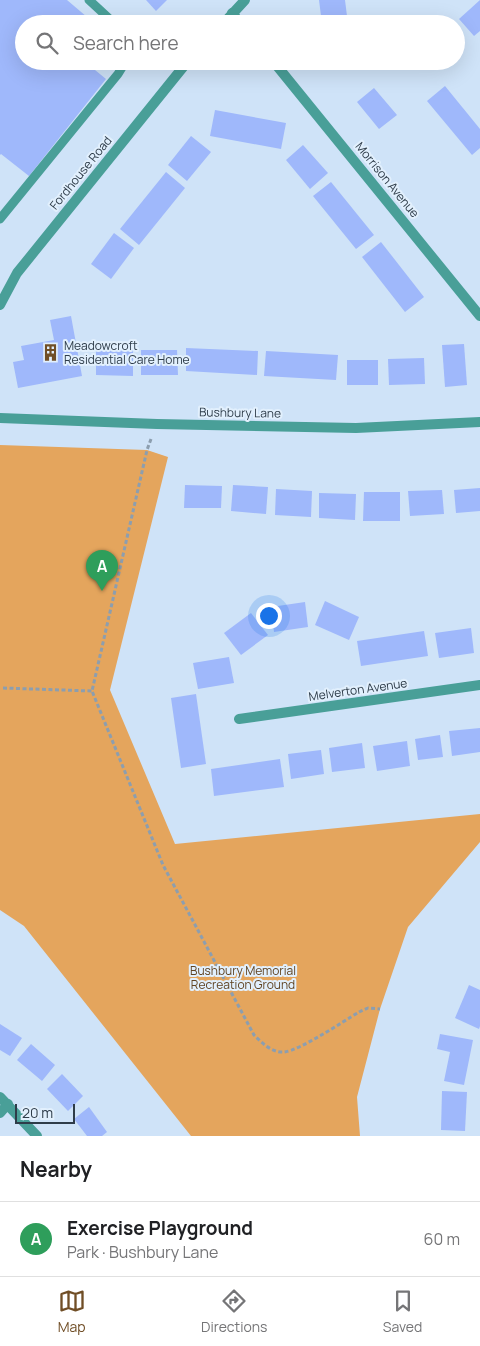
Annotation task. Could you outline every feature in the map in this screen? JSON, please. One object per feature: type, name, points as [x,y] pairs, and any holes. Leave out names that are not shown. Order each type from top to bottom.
[{"type":"street","points":[[232,14],[245,0]]},
{"type":"street","name":"Fordhouse Road","points":[[0,306],[17,273],[181,70]]},
{"type":"street","name":"Morrison Avenue","points":[[280,70],[480,316]]},
{"type":"street","name":"Bushbury Lane","points":[[0,418],[157,424],[356,428],[480,422]]},
{"type":"street","name":"Melverton Avenue","points":[[239,719],[480,686]]},
{"type":"street","points":[[0,1097],[37,1136]]},
{"type":"street","points":[[0,1113],[8,1104]]},
{"type":"lane","points":[[89,0],[105,15]]},
{"type":"lane","points":[[0,219],[120,70]]},
{"type":"path","points":[[157,424],[147,450],[92,691],[162,865],[254,1035],[267,1047],[283,1053],[300,1047],[359,1012],[368,1008],[380,1009]]},
{"type":"path","points":[[3,688],[92,691]]},
{"type":"green space","name":"Bushbury Memorial Recreation Ground","points":[[0,445],[147,450],[168,457],[110,690],[175,844],[480,814],[480,842],[408,927],[380,1009],[357,1097],[360,1136],[191,1136],[24,926],[0,910]]},
{"type":"building","points":[[0,0],[67,0],[85,15],[15,15],[15,70],[95,70],[106,79],[29,176],[0,155]]},
{"type":"building","points":[[146,0],[167,0],[156,11]]},
{"type":"building","points":[[319,0],[345,0],[347,15],[321,15]]},
{"type":"building","points":[[480,0],[480,31],[474,36],[465,26],[465,15],[463,15]]},
{"type":"building","points":[[445,86],[480,129],[480,148],[472,155],[427,101]]},
{"type":"building","points":[[374,88],[397,115],[379,129],[357,102]]},
{"type":"building","points":[[215,110],[286,123],[281,149],[210,136]]},
{"type":"building","points":[[191,136],[211,152],[187,181],[168,165]]},
{"type":"building","points":[[303,145],[328,173],[310,189],[286,160]]},
{"type":"building","points":[[166,172],[185,188],[139,245],[120,229]]},
{"type":"building","points":[[331,182],[374,235],[356,249],[313,196]]},
{"type":"building","points":[[114,233],[134,248],[111,279],[91,264]]},
{"type":"building","points":[[381,242],[424,297],[405,312],[362,257]]},
{"type":"building","name":"Meadowcroft Residential Care Home","points":[[71,316],[82,376],[18,388],[13,362],[24,360],[21,346],[54,340],[50,320]]},
{"type":"building","points":[[464,344],[467,385],[445,387],[442,345]]},
{"type":"building","points":[[186,348],[258,351],[257,375],[186,371]]},
{"type":"building","points":[[96,349],[133,350],[133,376],[96,375]]},
{"type":"building","points":[[141,350],[177,350],[178,375],[141,375]]},
{"type":"building","points":[[266,351],[338,355],[336,380],[264,376]]},
{"type":"building","points":[[424,358],[425,384],[389,385],[388,359]]},
{"type":"building","points":[[347,360],[378,360],[378,385],[347,385]]},
{"type":"building","points":[[185,485],[222,486],[221,508],[184,508]]},
{"type":"building","points":[[233,485],[268,487],[266,514],[231,511]]},
{"type":"building","points":[[480,488],[480,511],[456,513],[454,490]]},
{"type":"building","points":[[276,489],[312,491],[311,517],[275,515]]},
{"type":"building","points":[[442,490],[444,514],[410,516],[408,491]]},
{"type":"building","points":[[364,492],[400,492],[400,521],[363,521]]},
{"type":"building","points":[[319,493],[356,494],[355,520],[319,518]]},
{"type":"building","points":[[325,601],[359,617],[349,640],[315,625]]},
{"type":"building","points":[[305,602],[308,627],[274,632],[271,607]]},
{"type":"building","points":[[251,613],[268,635],[241,655],[224,633]]},
{"type":"building","points":[[471,628],[474,653],[439,658],[435,633]]},
{"type":"building","points":[[424,631],[428,656],[361,666],[357,641]]},
{"type":"building","points":[[229,657],[234,683],[198,689],[193,663]]},
{"type":"building","points":[[196,694],[206,764],[181,768],[171,698]]},
{"type":"building","points":[[480,728],[480,752],[452,756],[449,731]]},
{"type":"building","points":[[440,735],[443,757],[418,760],[415,739]]},
{"type":"building","points":[[407,741],[410,766],[377,771],[373,746]]},
{"type":"building","points":[[362,743],[365,768],[332,772],[329,748]]},
{"type":"building","points":[[321,750],[324,774],[291,779],[288,754]]},
{"type":"building","points":[[280,759],[284,787],[214,796],[211,769]]},
{"type":"building","points":[[469,985],[480,990],[479,1029],[455,1018]]},
{"type":"building","points":[[0,1024],[22,1038],[10,1056],[0,1050]]},
{"type":"building","points":[[440,1034],[473,1040],[464,1085],[444,1081],[450,1052],[437,1049]]},
{"type":"building","points":[[31,1044],[55,1065],[42,1081],[17,1060]]},
{"type":"building","points":[[62,1074],[83,1096],[68,1111],[47,1089]]},
{"type":"building","points":[[442,1091],[467,1092],[465,1131],[441,1130]]},
{"type":"building","points":[[89,1107],[107,1132],[102,1136],[87,1136],[74,1119]]},
{"type":"place","name":"Meadowcroft Residential Care Home","points":[[50,353]]},
{"type":"place","name":"Exercise Playground","points":[[102,591]]}]
